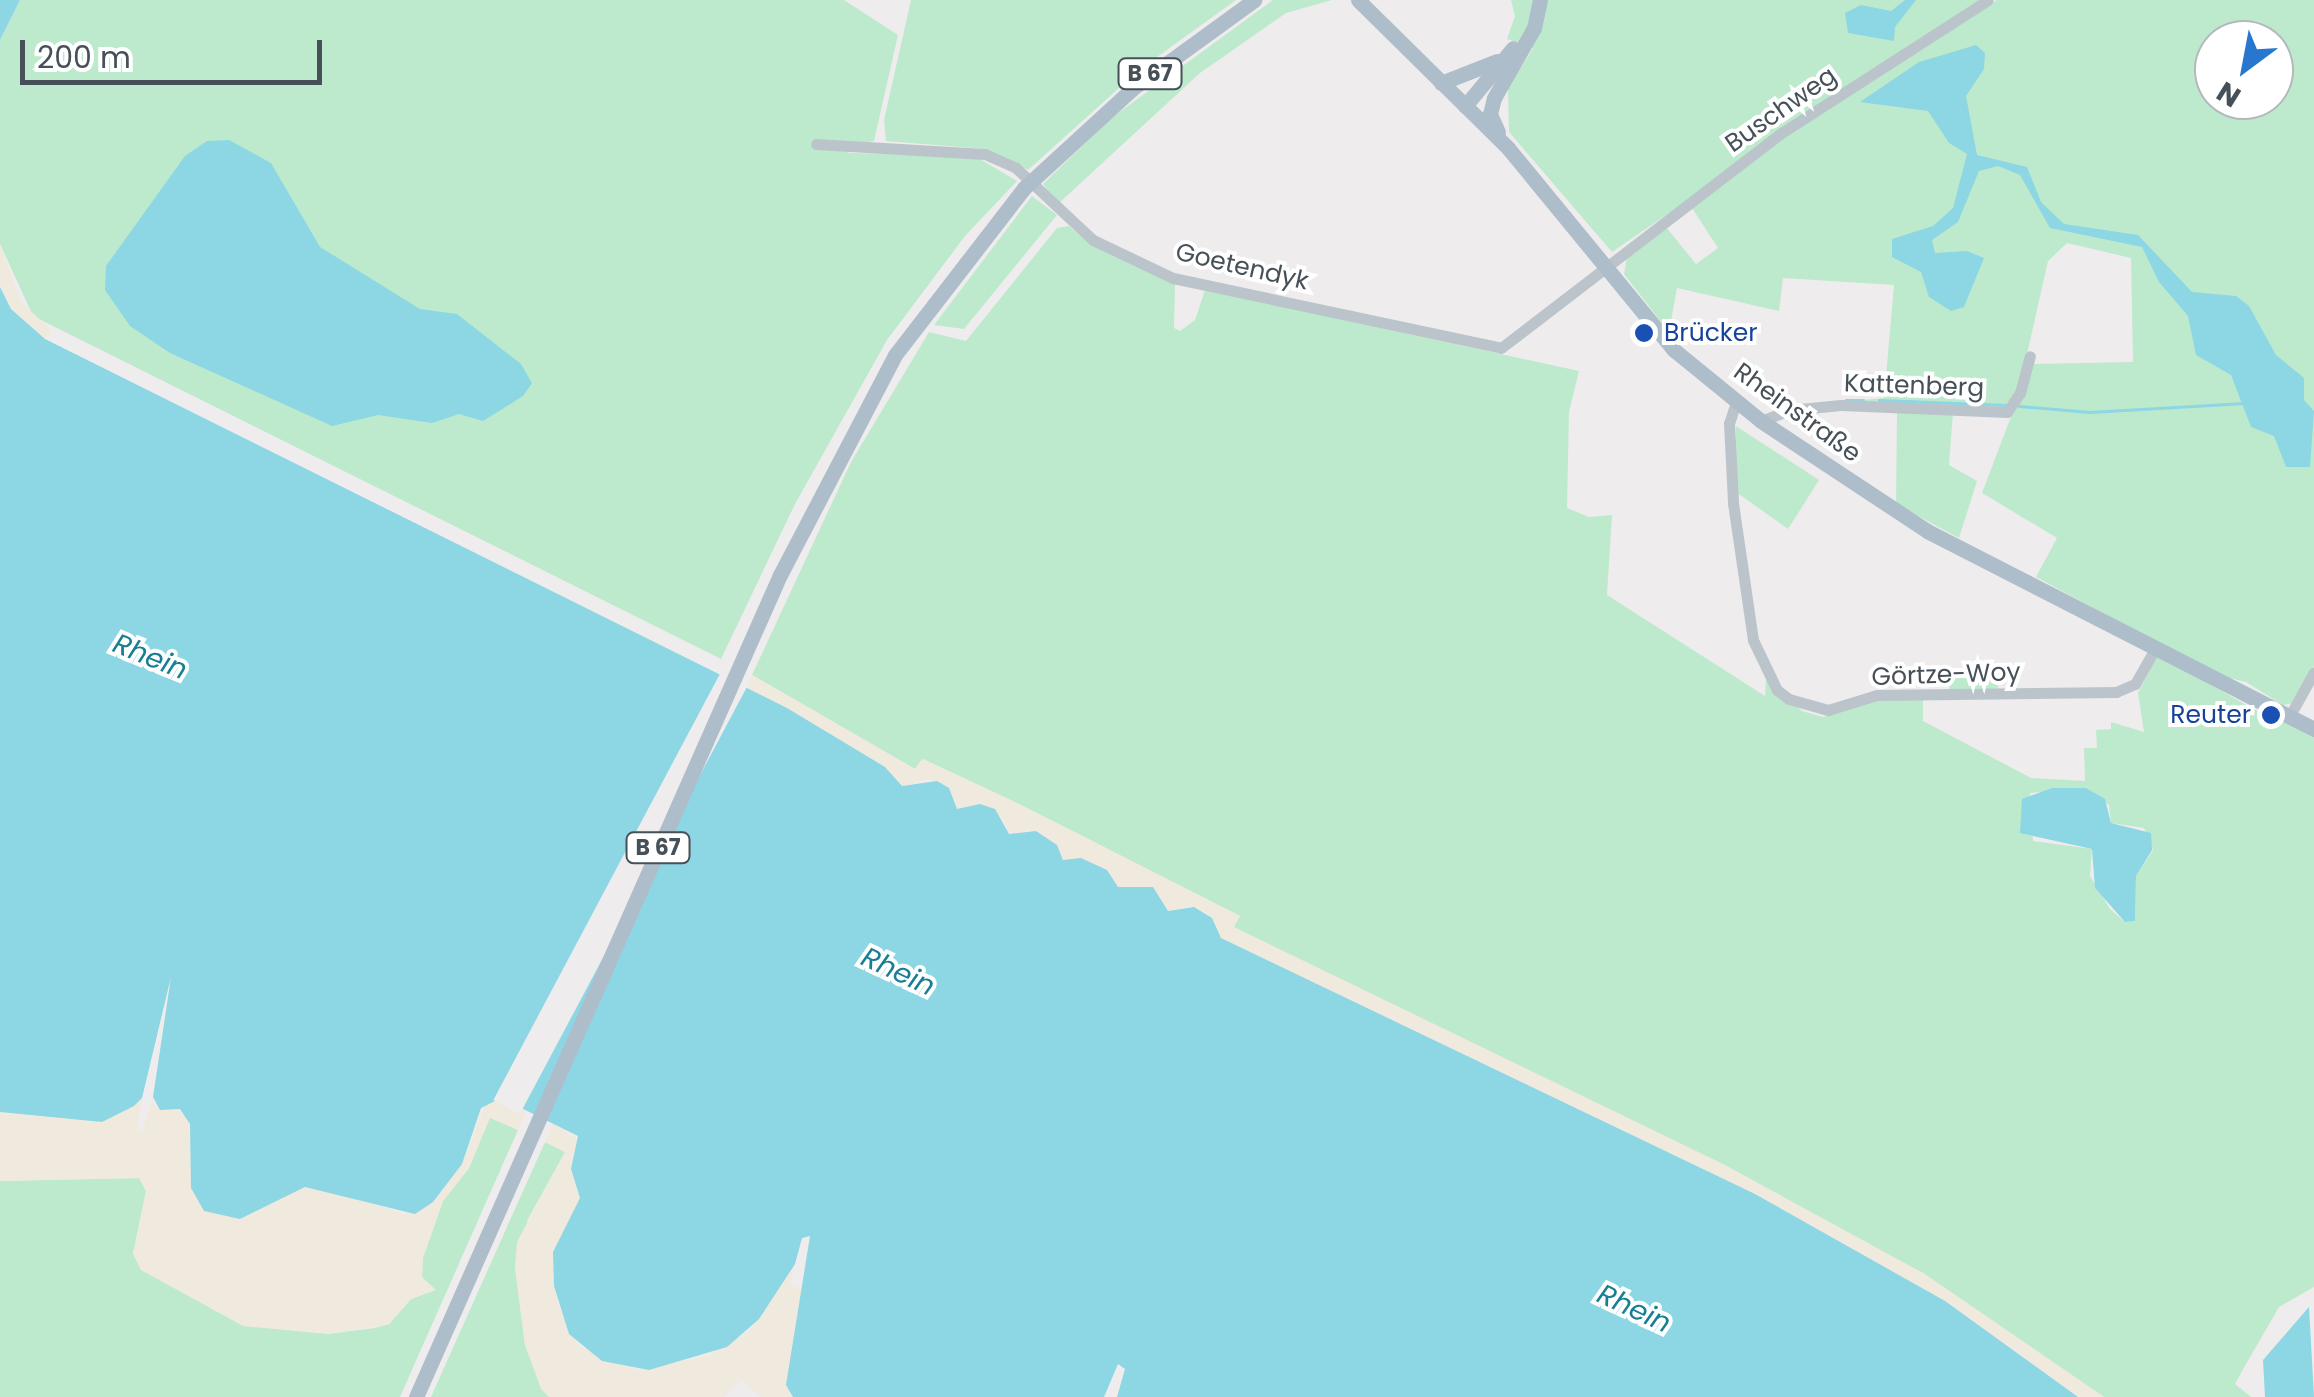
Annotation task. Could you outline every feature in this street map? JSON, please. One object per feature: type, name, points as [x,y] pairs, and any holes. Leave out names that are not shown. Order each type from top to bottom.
[{"type":"main road","name":"B 67","points":[[416,1397],[809,513],[924,312],[1030,183],[1133,88],[1254,0]]},
{"type":"main road","name":"Rheinstraße","points":[[1358,0],[1508,148],[1674,350],[1736,402],[1904,518],[2314,729]]},
{"type":"main road","points":[[1464,106],[1511,50],[1537,0]]},
{"type":"main road","points":[[1508,148],[1490,114],[1509,69],[1534,28],[1537,0]]},
{"type":"main road","points":[[1440,84],[1469,77],[1511,50]]},
{"type":"main road","points":[[1464,106],[1509,69]]},
{"type":"street","name":"Buschweg","points":[[1606,267],[1780,134],[1988,0]]},
{"type":"street","name":"Goetendyk","points":[[816,144],[986,154],[1016,168],[1092,240],[1173,278],[1501,348],[1606,267]]},
{"type":"street","name":"Kattenberg","points":[[1762,421],[1789,410],[1840,405],[2007,412],[2020,393],[2030,356]]},
{"type":"street","name":"Görtze-Woy","points":[[1736,402],[1729,423],[1733,503],[1753,640],[1778,690],[1789,699],[1828,710],[1877,696],[2116,692],[2136,684],[2156,648]]},
{"type":"street","points":[[2289,717],[2314,672]]},
{"type":"green space","points":[[20,0],[844,0],[898,35],[874,141],[844,147],[849,153],[973,155],[1017,181],[965,236],[887,340],[795,504],[721,659],[33,316],[0,244],[0,40]]},
{"type":"green space","points":[[911,0],[1236,0],[1139,70],[1028,170],[986,149],[886,141],[884,120]]},
{"type":"green space","points":[[1273,0],[1332,0],[1286,13],[1200,73],[1058,204],[1043,184],[1110,119]]},
{"type":"green space","points":[[1511,0],[1980,0],[1612,252],[1509,132],[1508,89],[1533,48],[1507,39],[1515,16]]},
{"type":"green space","points":[[1997,0],[2314,0],[2314,666],[2293,703],[2283,705],[2246,682],[2218,675],[2036,577],[2057,538],[1982,493],[2031,364],[2133,362],[2131,258],[2067,243],[2048,261],[2021,381],[2007,407],[1842,402],[1884,398],[1894,285],[1783,278],[1779,311],[1677,288],[1669,332],[1624,274],[1627,257],[1666,227],[1696,264],[1718,248],[1692,208],[1783,138]]},
{"type":"green space","points":[[1032,196],[1057,215],[964,329],[934,325]]},
{"type":"green space","points":[[1069,226],[1090,244],[1175,283],[1174,328],[1180,331],[1195,320],[1205,290],[1579,371],[1569,412],[1567,508],[1589,517],[1612,515],[1607,595],[1765,696],[1766,679],[1802,711],[1823,717],[1877,699],[1923,699],[1923,721],[2031,778],[2085,781],[2084,748],[2097,748],[2096,730],[2111,729],[2111,722],[2144,732],[2138,693],[2152,666],[2149,649],[2253,709],[2314,733],[2314,1287],[2279,1307],[2246,1364],[2235,1384],[2251,1397],[2104,1397],[1923,1273],[1233,927],[1240,916],[1021,805],[923,759],[915,769],[752,675],[851,462],[929,332],[966,341],[1057,228]],"holes":[[[2086,788],[2109,805],[2111,823],[2144,828],[2153,850],[2136,876],[2135,921],[2125,922],[2110,909],[2090,876],[2092,849],[2033,841],[2030,793]]]},
{"type":"green space","points":[[1897,411],[1953,412],[1949,465],[1977,481],[1959,538],[1896,504]]},
{"type":"green space","points":[[1736,426],[1819,480],[1788,529],[1736,492]]},
{"type":"green space","points":[[1952,670],[1997,671],[1998,691],[1949,692]]},
{"type":"green space","points":[[490,1117],[518,1130],[400,1397],[0,1397],[0,1181],[140,1178],[146,1191],[133,1254],[327,1334],[375,1328],[389,1324],[411,1299],[435,1290],[422,1277],[423,1257],[443,1201],[469,1168]]},
{"type":"green space","points":[[545,1142],[565,1152],[528,1219],[515,1267],[525,1345],[549,1397],[431,1397]]},
{"type":"sand","points":[[0,244],[21,302],[52,331],[45,339],[11,309],[0,287]]},
{"type":"sand","points":[[752,675],[915,769],[922,759],[1021,805],[1240,916],[1234,927],[1725,1165],[1923,1273],[2104,1397],[2078,1397],[1945,1301],[1755,1194],[1221,938],[1208,914],[1191,906],[1168,911],[1153,887],[1118,887],[1063,860],[1057,845],[1030,830],[1009,834],[1003,817],[957,809],[931,779],[902,786],[885,767],[747,688]]},
{"type":"sand","points":[[153,1097],[156,1107],[180,1109],[190,1124],[191,1180],[327,1190],[404,1214],[433,1202],[462,1164],[487,1100],[501,1098],[527,1110],[518,1130],[490,1118],[469,1168],[443,1201],[423,1258],[422,1277],[436,1290],[411,1299],[389,1324],[327,1334],[243,1326],[141,1270],[133,1254],[146,1191],[139,1178],[0,1181],[0,1112],[31,1116],[134,1106],[142,1098],[137,1126],[142,1133]]},
{"type":"sand","points":[[553,1123],[580,1141],[571,1169],[580,1198],[553,1260],[558,1306],[579,1346],[636,1370],[707,1356],[749,1331],[795,1264],[790,1285],[802,1289],[786,1384],[793,1397],[761,1397],[741,1380],[724,1397],[549,1397],[541,1389],[525,1345],[515,1267],[517,1242],[565,1152],[545,1142]]},
{"type":"water","points":[[0,0],[20,0],[0,40]]},
{"type":"water","points":[[1905,0],[1916,0],[1895,27],[1894,41],[1848,33],[1845,13],[1861,5],[1891,11]]},
{"type":"water","points":[[1976,45],[1985,53],[1984,69],[1966,96],[1977,155],[2027,167],[2041,202],[2064,224],[2138,235],[2192,292],[2236,296],[2249,306],[2276,355],[2304,378],[2304,400],[2314,411],[2310,467],[2286,467],[2274,436],[2251,427],[2231,375],[2196,355],[2188,316],[2159,282],[2142,247],[2050,228],[2020,175],[1998,166],[1979,171],[1958,222],[1932,240],[1935,253],[1967,251],[1984,258],[1964,307],[1951,311],[1929,297],[1921,272],[1892,257],[1892,239],[1933,226],[1953,208],[1967,154],[1949,143],[1928,111],[1860,102],[1919,62]]},
{"type":"water","points":[[229,140],[271,163],[320,247],[420,309],[457,314],[521,364],[532,383],[523,396],[483,421],[459,414],[432,423],[378,415],[332,426],[170,353],[130,326],[105,290],[106,266],[185,156],[207,141]]},
{"type":"water","name":"Rhein","points":[[0,287],[11,309],[45,339],[787,708],[885,767],[902,786],[937,781],[949,788],[957,809],[980,804],[995,809],[1009,834],[1036,831],[1057,845],[1063,860],[1081,858],[1107,870],[1118,887],[1153,887],[1168,911],[1194,907],[1212,918],[1221,938],[1755,1194],[1945,1301],[2078,1397],[1117,1397],[1125,1369],[1118,1364],[1104,1397],[793,1397],[786,1385],[810,1236],[802,1238],[795,1264],[759,1319],[727,1347],[649,1370],[602,1361],[569,1334],[554,1286],[553,1252],[580,1198],[571,1169],[578,1136],[501,1098],[481,1108],[462,1164],[433,1202],[415,1214],[305,1187],[240,1219],[204,1211],[191,1188],[190,1124],[180,1109],[160,1110],[153,1097],[171,977],[142,1098],[134,1106],[102,1122],[0,1112]]},
{"type":"water","points":[[2052,788],[2086,788],[2105,799],[2111,823],[2151,833],[2152,850],[2136,876],[2135,921],[2125,922],[2095,888],[2092,849],[2020,833],[2022,799]]},
{"type":"water","points":[[2309,1307],[2314,1397],[2265,1397],[2263,1360]]},
{"type":"pier","points":[[722,670],[748,684],[520,1114],[493,1100]]},
{"type":"waterway","points":[[1846,400],[1864,400]]},
{"type":"waterway","points":[[1879,400],[2007,405]]},
{"type":"waterway","points":[[2019,406],[2090,412],[2245,403]]},
{"type":"place","name":"Brücker","points":[[1644,333]]},
{"type":"place","name":"Reuter","points":[[2271,715]]}]
